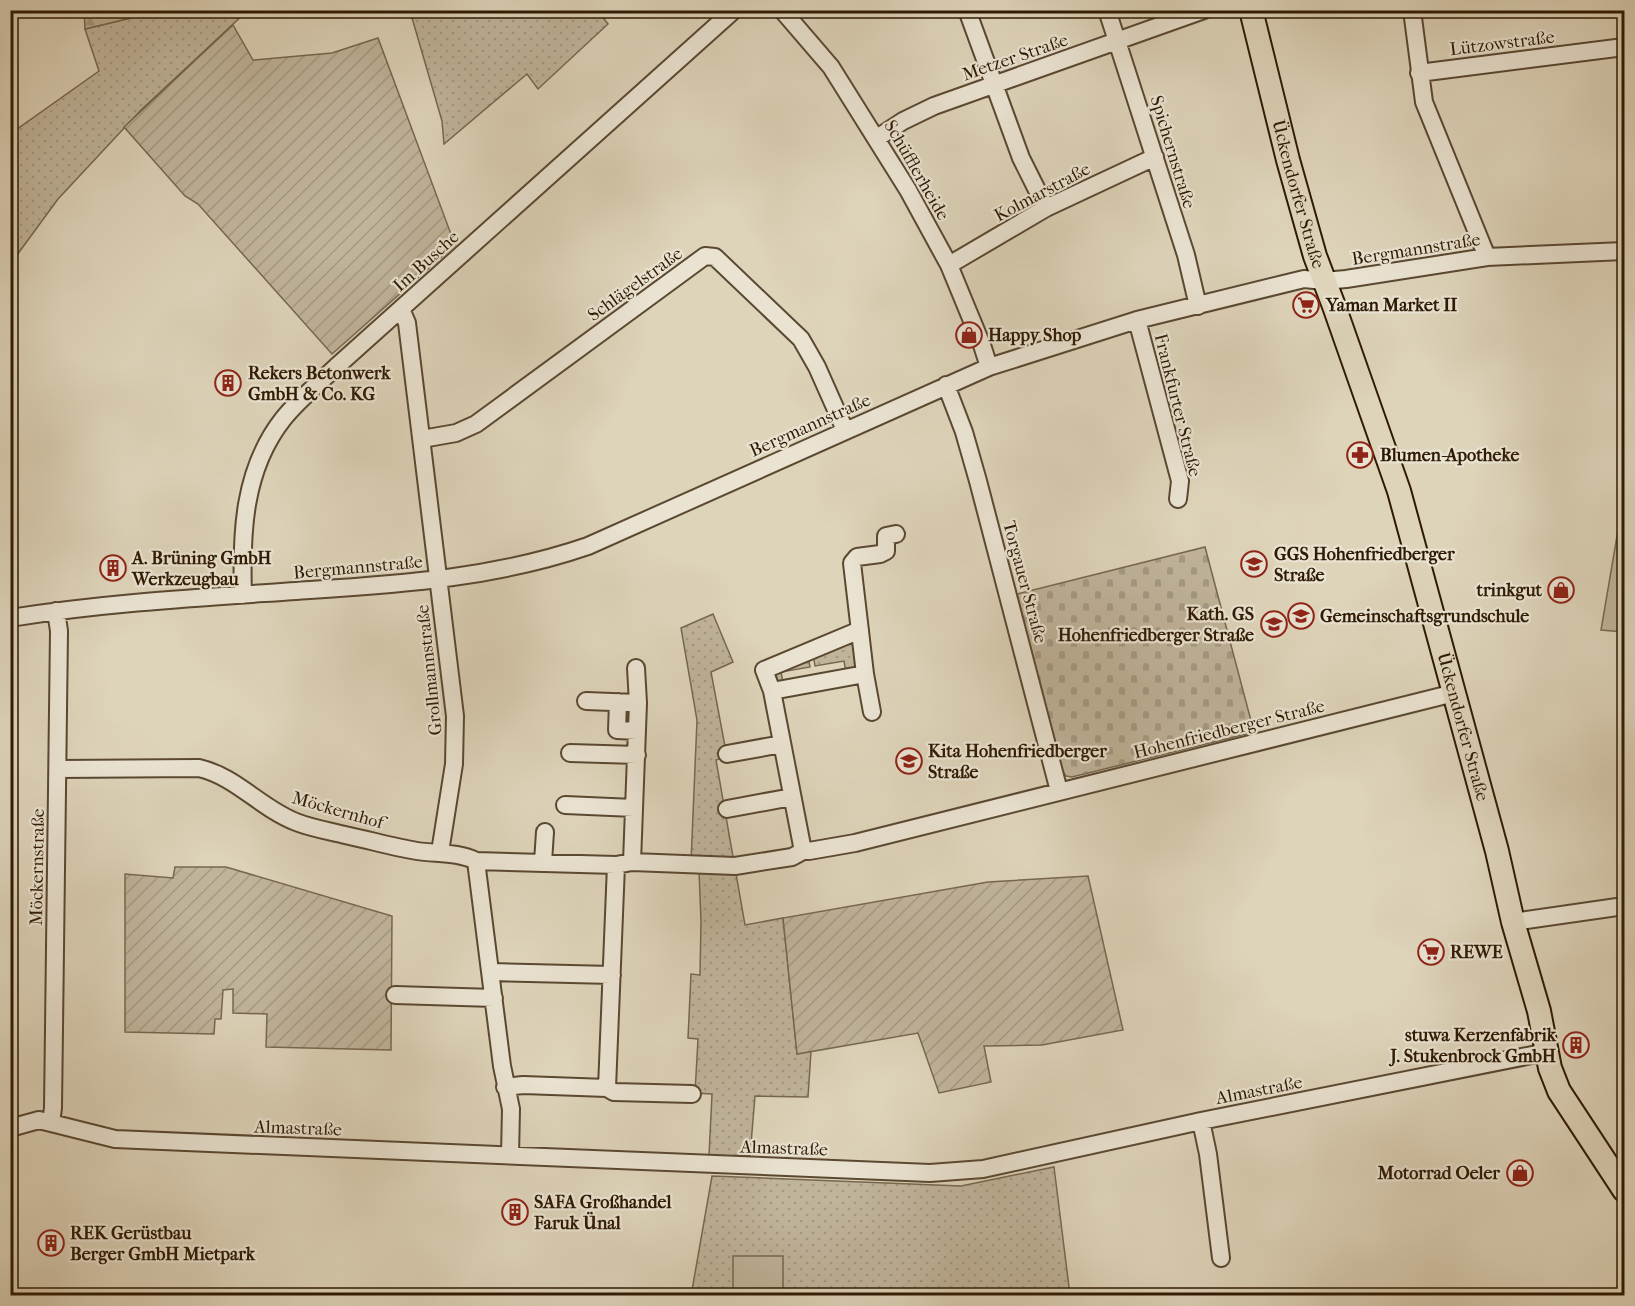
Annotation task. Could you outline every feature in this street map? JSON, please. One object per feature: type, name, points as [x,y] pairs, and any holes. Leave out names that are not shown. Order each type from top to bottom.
[{"type":"main road","name":"Ückendorfer Straße","points":[[1251,10],[1315,256],[1399,490],[1497,851],[1513,922],[1559,1091],[1624,1190]]},
{"type":"street","name":"Im Busche","points":[[243,595],[244,522],[255,469],[265,447],[284,417],[734,10]]},
{"type":"street","name":"Schüfflerheide","points":[[782,10],[831,67],[908,190],[949,265],[989,367]]},
{"type":"street","points":[[967,10],[1021,158],[1046,208]]},
{"type":"street","name":"Spichernstraße","points":[[1107,10],[1186,255],[1198,306]]},
{"type":"street","name":"Metzer Straße","points":[[877,138],[926,109],[1204,10]]},
{"type":"street","points":[[1412,10],[1424,102],[1486,257]]},
{"type":"street","name":"Lützowstraße","points":[[1419,73],[1624,46]]},
{"type":"street","name":"Kolmarstraße","points":[[949,265],[1046,208],[1155,157]]},
{"type":"street","name":"Bergmannstraße","points":[[10,618],[56,611],[404,584],[529,564],[588,546],[989,367],[1137,320],[1304,279],[1324,281],[1486,257],[1624,251]]},
{"type":"street","name":"Schlägelstraße","points":[[422,439],[456,433],[476,424],[705,256],[710,255],[715,257],[801,339],[817,367],[845,430]]},
{"type":"street","name":"Grollmannstraße","points":[[401,309],[407,323],[455,716],[455,742],[440,852]]},
{"type":"street","name":"Frankfurter Straße","points":[[1137,320],[1180,481],[1178,499]]},
{"type":"street","name":"Torgauer Straße","points":[[946,385],[964,432],[978,481],[1059,791]]},
{"type":"street","points":[[872,712],[852,567],[853,560],[857,557],[886,551],[886,536],[896,534]]},
{"type":"street","name":"Möckernstraße","points":[[51,1123],[54,1108],[58,769],[59,631],[56,611]]},
{"type":"street","points":[[803,850],[772,691],[764,670],[860,630]]},
{"type":"street","points":[[607,1088],[612,975],[624,864],[634,808],[638,703],[636,668]]},
{"type":"street","points":[[772,691],[865,674]]},
{"type":"street","name":"Hohenfriedberger Straße","points":[[476,861],[722,867],[758,864],[792,857],[803,850],[855,843],[1454,693]]},
{"type":"street","points":[[586,700],[638,703]]},
{"type":"street","points":[[618,702],[617,730],[637,731]]},
{"type":"street","points":[[727,754],[782,744]]},
{"type":"street","points":[[570,753],[637,755]]},
{"type":"street","name":"Möckernhof","points":[[58,769],[199,768],[231,780],[296,822],[417,851],[440,852]]},
{"type":"street","points":[[727,809],[792,797]]},
{"type":"street","points":[[565,805],[634,808]]},
{"type":"street","points":[[543,862],[545,832]]},
{"type":"street","points":[[440,852],[476,861],[505,1087],[511,1109],[510,1155]]},
{"type":"street","points":[[1513,922],[1624,906]]},
{"type":"street","points":[[490,972],[612,975]]},
{"type":"street","points":[[395,995],[494,998]]},
{"type":"street","name":"Almastraße","points":[[10,1128],[39,1120],[115,1139],[930,1173],[983,1169],[1201,1121],[1547,1052]]},
{"type":"street","points":[[505,1087],[523,1085],[607,1088],[614,1092],[692,1094]]},
{"type":"street","points":[[1201,1121],[1208,1154],[1221,1258]]},
{"type":"green space","points":[[84,10],[160,10],[160,11],[85,29]]},
{"type":"green space","points":[[160,11],[247,11],[141,110],[58,199],[17,255],[11,268],[11,132],[99,71],[85,29]]},
{"type":"green space","points":[[410,11],[598,11],[608,24],[538,89],[527,74],[444,144],[442,121]]},
{"type":"green space","points":[[233,25],[253,60],[332,53],[378,38],[455,245],[332,354],[198,204],[185,196],[124,127]]},
{"type":"green space","points":[[1624,495],[1624,632],[1601,630]]},
{"type":"green space","points":[[1205,547],[1254,732],[1072,777],[1066,776],[1062,771],[1017,594]]},
{"type":"green space","points":[[713,614],[733,662],[711,672],[727,757],[716,760],[745,925],[783,918],[797,1053],[811,1051],[808,1097],[755,1096],[750,1156],[709,1156],[712,1094],[695,1093],[698,1039],[688,1038],[691,974],[700,975],[701,921],[699,871],[691,862],[697,720],[681,628]]},
{"type":"green space","points":[[853,642],[857,667],[846,672],[844,661],[815,666],[813,654]]},
{"type":"green space","points":[[808,656],[810,667],[781,672],[783,683],[778,684],[775,670]]},
{"type":"green space","points":[[175,867],[226,867],[392,916],[391,1050],[266,1047],[267,1014],[233,1013],[233,989],[223,990],[221,1019],[215,1019],[214,1034],[125,1032],[125,874],[173,878]]},
{"type":"green space","points":[[1088,876],[1123,1030],[1042,1045],[984,1046],[991,1082],[939,1093],[918,1033],[797,1054],[783,918],[988,882]]},
{"type":"green space","points":[[1054,1167],[1070,1295],[691,1296],[712,1176],[961,1186]]},
{"type":"green space","points":[[733,1256],[783,1256],[783,1295],[733,1295]]},
{"type":"place","name":"Yaman Market II","points":[[1306,305]]},
{"type":"place","name":"Happy Shop","points":[[969,335]]},
{"type":"place","name":"Rekers Betonwerk GmbH & Co. KG","points":[[228,383]]},
{"type":"place","name":"Blumen-Apotheke","points":[[1360,455]]},
{"type":"place","name":"GGS Hohenfriedberger Straße","points":[[1254,564]]},
{"type":"place","name":"A. Brüning GmbH Werkzeugbau","points":[[113,568]]},
{"type":"place","name":"trinkgut","points":[[1561,590]]},
{"type":"place","name":"Gemeinschaftsgrundschule","points":[[1301,616]]},
{"type":"place","name":"Kath. GS Hohenfriedberger Straße","points":[[1274,624]]},
{"type":"place","name":"Kita Hohenfriedberger Straße","points":[[909,761]]},
{"type":"place","name":"REWE","points":[[1431,952]]},
{"type":"place","name":"stuwa Kerzenfabrik J. Stukenbrock GmbH","points":[[1576,1045]]},
{"type":"place","name":"Motorrad Oeler","points":[[1520,1173]]},
{"type":"place","name":"SAFA Großhandel Faruk Ünal","points":[[515,1212]]},
{"type":"place","name":"REK Gerüstbau Berger GmbH Mietpark","points":[[51,1243]]}]
